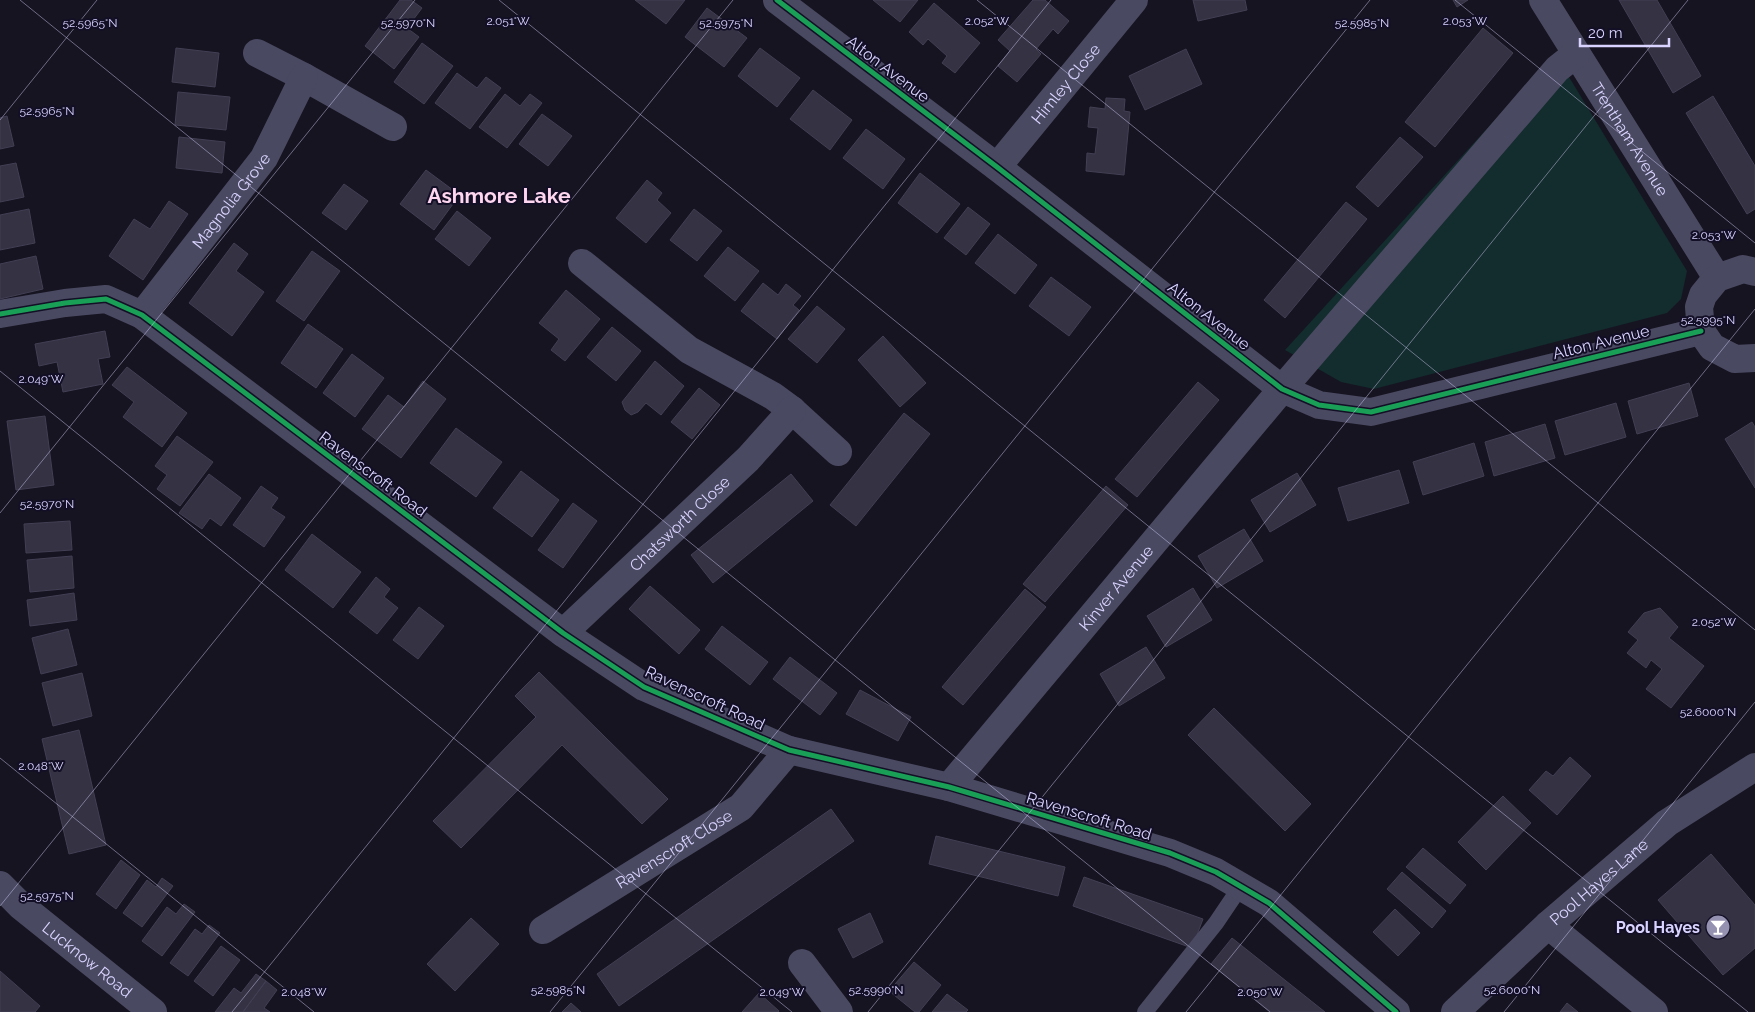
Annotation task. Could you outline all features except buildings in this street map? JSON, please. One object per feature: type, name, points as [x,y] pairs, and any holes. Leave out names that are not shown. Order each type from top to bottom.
[{"type":"street","name":"Alton Avenue","points":[[777,0],[1282,389],[1319,405],[1371,412],[1701,331]]},
{"type":"street","name":"Himley Close","points":[[996,167],[1134,0]]},
{"type":"street","name":"Trentham Avenue","points":[[1543,0],[1717,278]]},
{"type":"street","points":[[257,53],[393,127]]},
{"type":"street","name":"Kinver Avenue","points":[[949,787],[1282,389],[1557,69],[1576,54]]},
{"type":"street","name":"Magnolia Grove","points":[[142,316],[264,158],[304,77]]},
{"type":"street","points":[[582,263],[690,350],[773,396],[792,410],[838,452]]},
{"type":"street","points":[[1755,272],[1743,269],[1717,278],[1703,294],[1699,308],[1701,331],[1712,347],[1735,359],[1755,358]]},
{"type":"street","name":"Ravenscroft Road","points":[[0,314],[65,303],[106,299],[142,316],[563,633],[644,686],[789,750],[949,787],[1170,854],[1216,872],[1269,903],[1396,1012]]},
{"type":"street","name":"Chatsworth Close","points":[[563,633],[748,459],[792,410]]},
{"type":"street","name":"Ravenscroft Close","points":[[543,930],[740,807],[789,750]]},
{"type":"street","name":"Pool Hayes Lane","points":[[1455,1012],[1548,925],[1668,823],[1755,767]]},
{"type":"street","name":"Lucknow Road","points":[[0,885],[20,906],[153,1012]]},
{"type":"street","points":[[1548,925],[1654,1012]]},
{"type":"street","points":[[802,963],[839,1012]]},
{"type":"lane","points":[[1145,1012],[1216,923],[1241,886]]},
{"type":"green space","points":[[1555,54],[1687,271],[1681,299],[1667,313],[1374,389],[1341,382],[1285,350]]},
{"type":"cycle path","points":[[777,0],[997,167],[1282,389],[1319,405],[1371,412],[1701,331]]},
{"type":"cycle path","points":[[0,314],[65,303],[106,299],[142,315],[563,633],[644,687],[789,750],[949,787],[1170,853],[1216,872],[1269,903],[1396,1012]]},
{"type":"place","name":"Pool Hayes","points":[[1718,927]]},
{"type":"district","name":"Ashmore Lake","points":[[499,195]]}]
